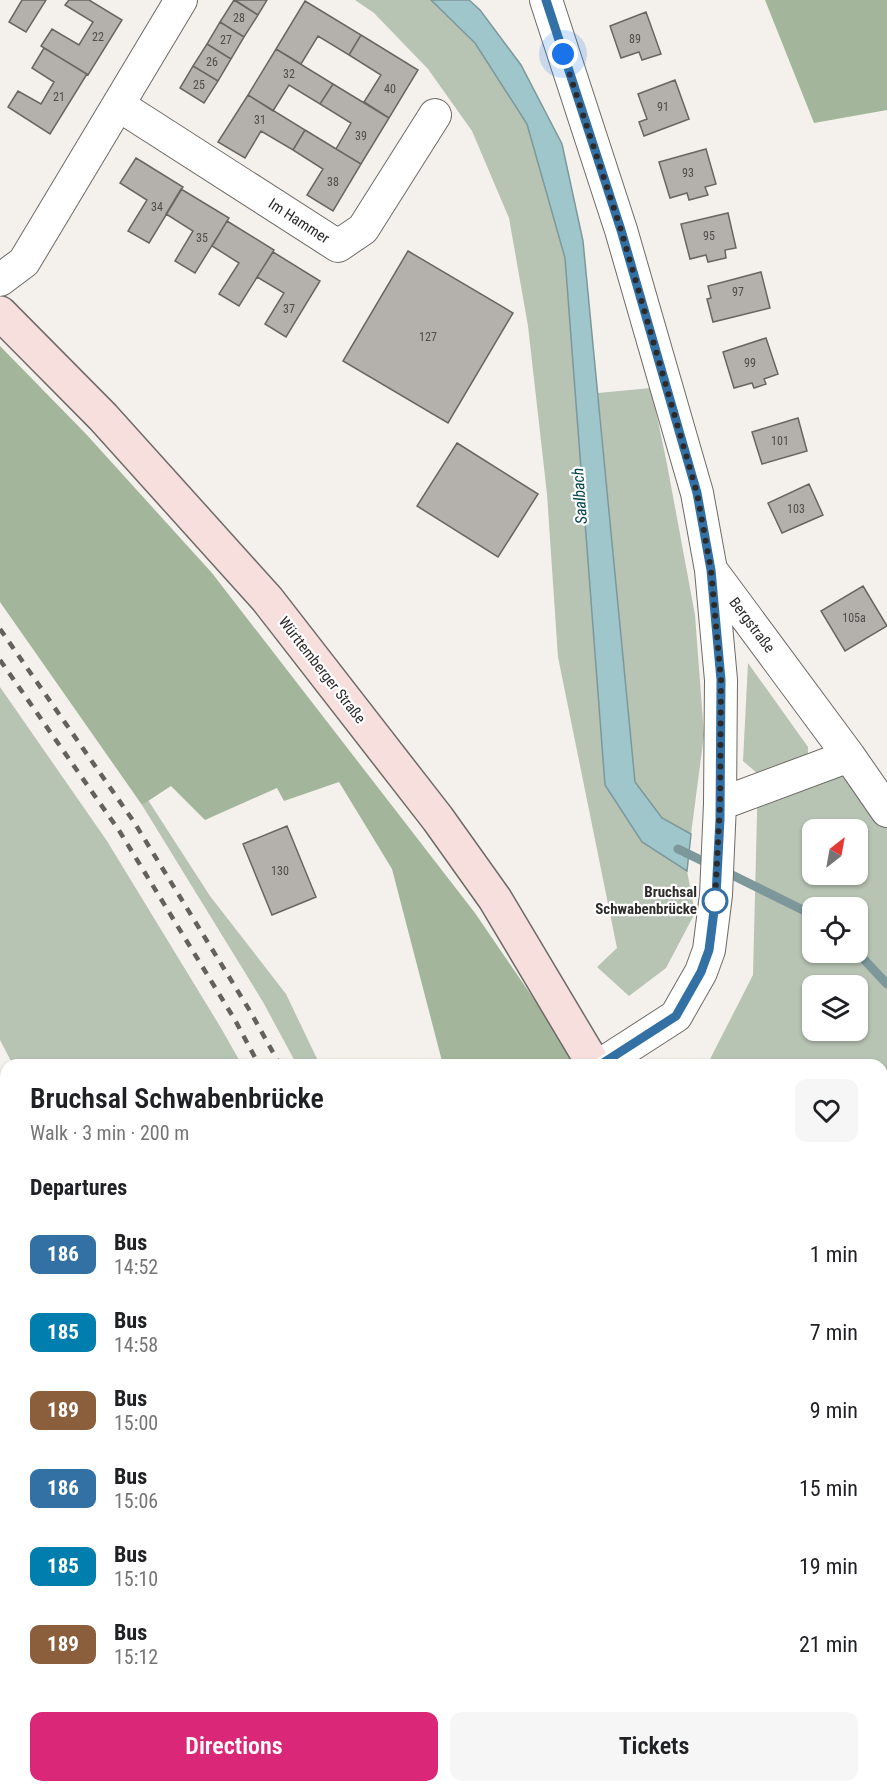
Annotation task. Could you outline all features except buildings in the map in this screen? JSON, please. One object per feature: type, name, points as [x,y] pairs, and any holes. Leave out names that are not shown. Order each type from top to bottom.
[{"type":"main road","name":"Württemberger Straße","points":[[0,313],[104,417],[267,599],[438,819],[489,890],[590,1059]]},
{"type":"street","points":[[0,280],[24,262],[120,106],[181,0]]},
{"type":"street","name":"Bergstraße","points":[[546,0],[621,230],[697,493],[711,570],[887,811]]},
{"type":"street","name":"Im Hammer","points":[[120,106],[338,246],[363,230],[435,115]]},
{"type":"street","points":[[609,1059],[676,1016],[701,972],[709,950],[716,895],[719,835],[721,680],[711,570]]},
{"type":"street","points":[[720,804],[849,756]]},
{"type":"green space","points":[[355,0],[431,0],[475,43],[527,124],[565,258],[605,785],[642,842],[687,871],[695,913],[666,968],[629,996],[597,967],[617,948],[558,657],[547,494],[528,326],[509,218],[472,131],[428,69],[374,13]]},
{"type":"green space","points":[[765,0],[887,0],[887,110],[814,123]]},
{"type":"green space","points":[[0,346],[86,434],[212,573],[475,913],[575,1059],[441,1059],[392,869],[339,782],[284,801],[277,788],[205,820],[171,786],[142,805],[0,602]]},
{"type":"green space","points":[[651,388],[695,615],[704,735],[691,834],[662,818],[635,782],[598,393]]},
{"type":"green space","points":[[748,663],[808,747],[808,753],[850,774],[887,827],[887,1059],[710,1059],[753,975],[758,774],[743,761]]},
{"type":"green space","points":[[0,687],[107,841],[239,1059],[10,1059],[0,1040]]},
{"type":"green space","points":[[148,800],[210,896],[286,994],[317,1059],[294,1059],[263,1002],[142,805]]},
{"type":"water","points":[[431,0],[469,0],[480,10],[521,65],[562,144],[583,241],[635,782],[662,818],[691,834],[687,871],[642,842],[605,785],[565,258],[527,124],[475,43]]},
{"type":"waterway","name":"Saalbach","points":[[678,849],[711,865]]},
{"type":"waterway","name":"Saalbach","points":[[724,871],[802,910]]},
{"type":"waterway","name":"Saalbach","points":[[867,963],[887,984]]},
{"type":"railway","points":[[0,629],[134,822],[250,1011],[277,1059]]},
{"type":"railway","points":[[0,660],[120,832],[235,1020],[256,1059]]},
{"type":"bus line","name":"186","points":[[546,0],[621,230],[697,493],[711,570],[721,680],[720,819],[716,895],[709,950],[701,972],[676,1016],[609,1059]]},
{"type":"place","name":"Bruchsal Schwabenbrücke","points":[[715,901]]},
{"type":"route","points":[[563,54],[621,230],[697,493],[711,570],[721,680],[720,804],[715,901]]}]
